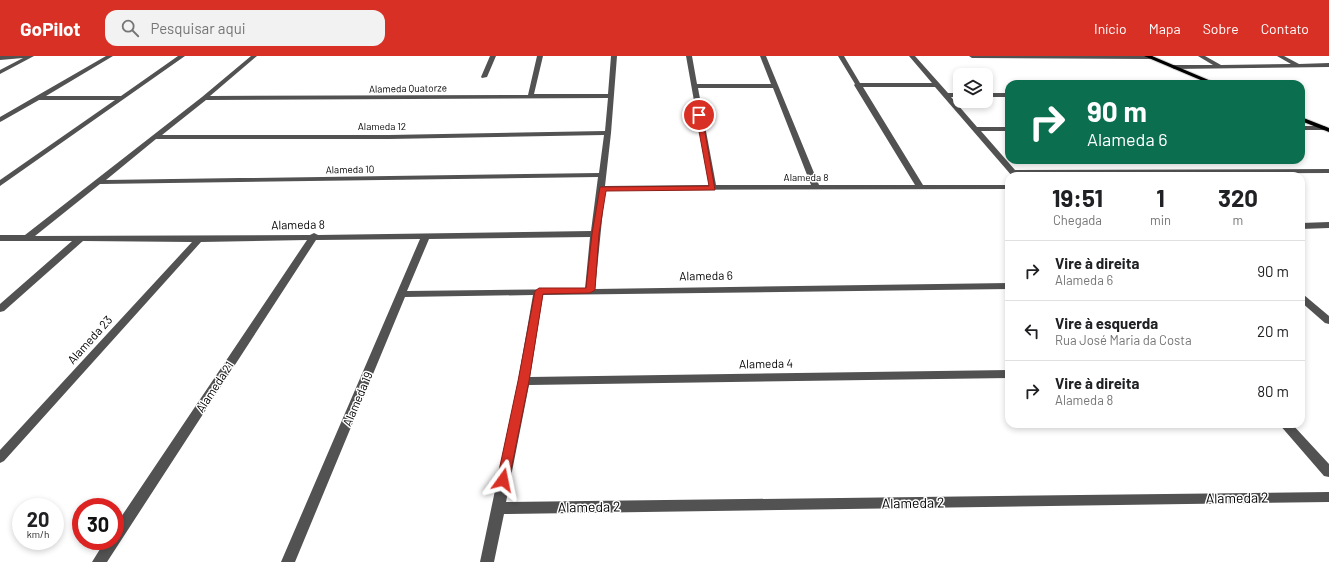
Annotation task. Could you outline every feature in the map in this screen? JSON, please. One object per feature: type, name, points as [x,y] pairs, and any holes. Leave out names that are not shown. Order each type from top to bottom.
[{"type":"main road","points":[[1148,57],[1205,80]]},
{"type":"main road","points":[[1305,120],[1327,129]]},
{"type":"street","points":[[0,58],[30,56]]},
{"type":"street","points":[[0,72],[30,56]]},
{"type":"street","points":[[0,120],[110,56]]},
{"type":"street","points":[[0,184],[182,56]]},
{"type":"street","points":[[27,238],[204,98],[254,56]]},
{"type":"street","points":[[484,77],[493,56]]},
{"type":"street","points":[[531,96],[540,56]]},
{"type":"street","points":[[590,290],[608,133],[614,56]]},
{"type":"street","points":[[689,56],[713,188]]},
{"type":"street","points":[[763,56],[816,188]]},
{"type":"street","points":[[841,56],[857,85],[920,187]]},
{"type":"street","points":[[912,56],[1005,164]]},
{"type":"street","points":[[972,56],[1148,57]]},
{"type":"street","points":[[1201,56],[1221,66]]},
{"type":"street","points":[[1280,56],[1300,65]]},
{"type":"street","points":[[1174,67],[1329,65]]},
{"type":"street","points":[[857,85],[938,85]]},
{"type":"street","points":[[694,86],[776,86]]},
{"type":"street","points":[[993,95],[1005,94]]},
{"type":"street","points":[[946,95],[953,95]]},
{"type":"street","name":"Alameda Quatorze","points":[[204,98],[611,96]]},
{"type":"street","points":[[39,98],[122,98]]},
{"type":"street","points":[[1305,128],[1327,129]]},
{"type":"street","points":[[976,130],[1005,129]]},
{"type":"street","name":"Alameda 12","points":[[155,137],[388,137],[608,133]]},
{"type":"street","points":[[1005,164],[1012,172]]},
{"type":"street","points":[[1224,172],[1329,171]]},
{"type":"street","name":"Alameda 10","points":[[97,182],[603,175]]},
{"type":"street","name":"Alameda 8","points":[[602,188],[1005,187]]},
{"type":"street","points":[[1305,226],[1329,225]]},
{"type":"street","name":"Alameda 8","points":[[0,238],[199,239],[314,236],[596,234]]},
{"type":"street","name":"Alameda 19","points":[[288,562],[426,235]]},
{"type":"street","name":"Alameda 21","points":[[124,524],[314,236]]},
{"type":"street","points":[[0,309],[81,238]]},
{"type":"street","name":"Alameda 23","points":[[0,458],[199,239]]},
{"type":"street","name":"Alameda 6","points":[[402,294],[590,290],[1005,286]]},
{"type":"street","points":[[487,562],[524,381],[539,291]]},
{"type":"street","points":[[1305,300],[1329,321]]},
{"type":"street","name":"Alameda 4","points":[[524,381],[1005,374]]},
{"type":"street","points":[[1289,428],[1329,472]]},
{"type":"street","name":"Alameda 2","points":[[497,508],[1329,497]]},
{"type":"street","points":[[99,562],[107,550]]},
{"type":"route","points":[[503,480],[524,381],[539,291],[590,290],[602,188],[713,188],[699,115]]}]
